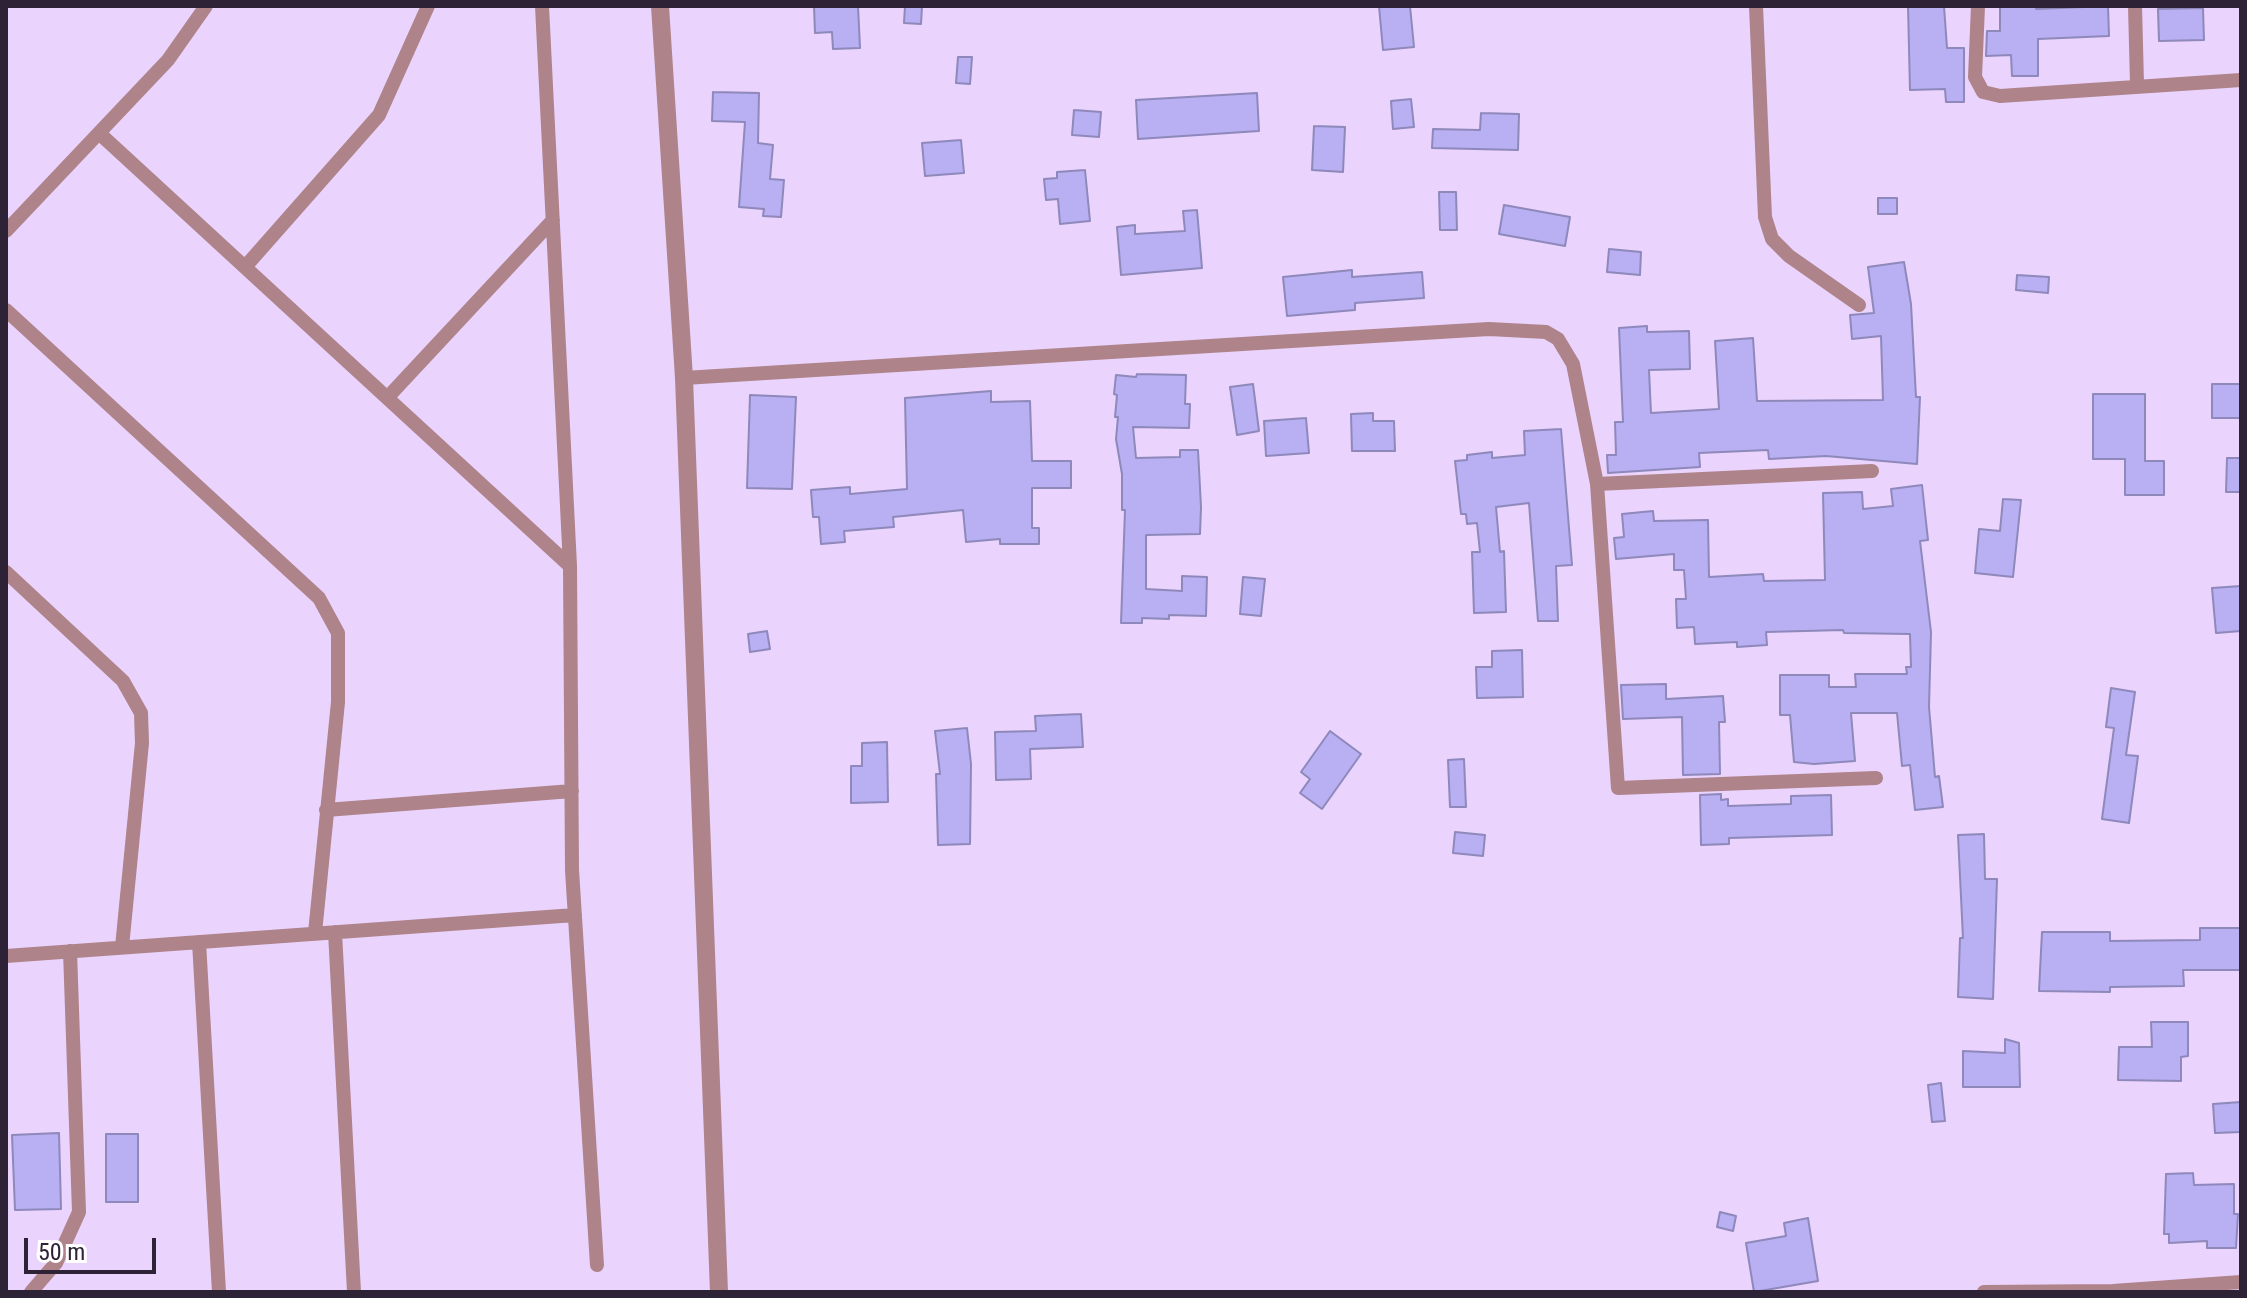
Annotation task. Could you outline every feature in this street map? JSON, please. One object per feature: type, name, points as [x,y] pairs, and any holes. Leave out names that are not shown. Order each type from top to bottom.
[{"type":"street","points":[[6,231],[168,60],[206,6]]},
{"type":"street","points":[[245,267],[379,115],[428,6]]},
{"type":"street","points":[[542,6],[570,566],[575,915],[597,1265]]},
{"type":"street","points":[[660,6],[684,378],[719,1292]]},
{"type":"street","points":[[1756,6],[1765,217],[1772,239],[1789,256],[1859,305]]},
{"type":"street","points":[[1978,6],[1975,77],[1983,92],[2000,96],[2137,84],[2241,80]]},
{"type":"street","points":[[2135,6],[2137,84]]},
{"type":"street","points":[[99,133],[570,566]]},
{"type":"street","points":[[387,398],[553,220]]},
{"type":"street","points":[[6,310],[319,598],[338,633],[340,660],[315,933]]},
{"type":"street","points":[[684,378],[1489,329],[1546,332],[1558,339],[1573,364],[1597,484],[1618,788],[1876,778]]},
{"type":"street","points":[[1597,484],[1872,471]]},
{"type":"street","points":[[6,572],[123,681],[141,713],[142,743],[122,947]]},
{"type":"street","points":[[326,810],[572,791]]},
{"type":"street","points":[[6,956],[575,915]]},
{"type":"street","points":[[335,932],[354,1292]]},
{"type":"street","points":[[199,942],[219,1292]]},
{"type":"street","points":[[31,1292],[56,1263],[79,1212],[70,951]]},
{"type":"street","points":[[1984,1292],[2113,1291],[2241,1282]]},
{"type":"building","points":[[814,6],[858,6],[860,48],[833,49],[832,32],[815,33]]},
{"type":"building","points":[[905,6],[922,6],[921,24],[904,23]]},
{"type":"building","points":[[1379,6],[1410,6],[1414,47],[1383,50]]},
{"type":"building","points":[[1908,6],[1944,6],[1947,48],[1964,48],[1964,102],[1946,102],[1945,89],[1910,90]]},
{"type":"building","points":[[2000,6],[2036,6],[2036,9],[2108,6],[2109,36],[2038,39],[2038,76],[2012,76],[2011,55],[1986,56],[1987,31],[2000,31]]},
{"type":"building","points":[[2203,8],[2204,40],[2159,41],[2158,9]]},
{"type":"building","points":[[958,57],[972,57],[970,84],[956,83]]},
{"type":"building","points":[[713,92],[759,93],[758,143],[773,145],[770,179],[784,180],[781,217],[763,216],[764,209],[739,207],[745,122],[712,121]]},
{"type":"building","points":[[1257,93],[1259,131],[1138,139],[1136,100]]},
{"type":"building","points":[[1411,99],[1414,127],[1393,129],[1391,101]]},
{"type":"building","points":[[1074,110],[1101,112],[1099,137],[1072,135]]},
{"type":"building","points":[[1481,113],[1519,114],[1518,150],[1432,148],[1433,129],[1480,130]]},
{"type":"building","points":[[1314,126],[1345,127],[1343,172],[1312,170]]},
{"type":"building","points":[[961,140],[964,173],[925,176],[922,143]]},
{"type":"building","points":[[1085,170],[1090,221],[1060,224],[1058,199],[1046,200],[1044,179],[1057,178],[1057,172]]},
{"type":"building","points":[[1439,192],[1456,192],[1457,230],[1440,230]]},
{"type":"building","points":[[1878,198],[1897,198],[1897,214],[1878,214]]},
{"type":"building","points":[[1504,205],[1570,217],[1565,246],[1499,234]]},
{"type":"building","points":[[1197,210],[1202,268],[1121,275],[1117,227],[1135,225],[1135,234],[1185,231],[1183,211]]},
{"type":"building","points":[[1609,249],[1641,252],[1640,275],[1607,272]]},
{"type":"building","points":[[1904,262],[1911,304],[1916,397],[1920,397],[1917,464],[1826,456],[1769,459],[1768,450],[1699,453],[1700,467],[1608,473],[1607,455],[1616,455],[1615,422],[1623,422],[1619,328],[1647,326],[1647,332],[1689,331],[1690,369],[1649,370],[1651,413],[1719,409],[1715,341],[1753,338],[1757,401],[1883,400],[1881,336],[1852,339],[1850,315],[1874,313],[1868,267]]},
{"type":"building","points":[[1352,270],[1352,277],[1422,272],[1424,298],[1355,303],[1355,310],[1287,316],[1283,277]]},
{"type":"building","points":[[2017,275],[2049,277],[2048,293],[2016,290]]},
{"type":"building","points":[[1137,374],[1186,375],[1185,404],[1190,404],[1189,428],[1133,427],[1136,458],[1180,457],[1180,450],[1198,450],[1201,507],[1200,534],[1146,535],[1146,589],[1182,591],[1182,576],[1207,577],[1206,616],[1169,615],[1169,619],[1142,618],[1142,623],[1121,623],[1125,510],[1122,510],[1122,474],[1116,439],[1118,417],[1115,417],[1117,395],[1114,394],[1116,375],[1136,377]]},
{"type":"building","points":[[1253,384],[1259,431],[1237,435],[1230,387]]},
{"type":"building","points":[[2212,384],[2241,384],[2241,418],[2212,418]]},
{"type":"building","points":[[991,391],[991,402],[1030,401],[1032,461],[1071,461],[1071,488],[1032,488],[1032,528],[1039,528],[1039,544],[1000,544],[1000,539],[966,542],[963,510],[893,517],[894,527],[844,531],[845,542],[821,544],[819,517],[813,517],[811,490],[850,487],[850,494],[907,489],[905,398]]},
{"type":"building","points":[[2093,394],[2145,394],[2145,461],[2164,461],[2164,495],[2125,495],[2125,459],[2093,459]]},
{"type":"building","points":[[750,395],[796,397],[792,489],[747,488]]},
{"type":"building","points":[[1373,413],[1373,421],[1394,421],[1395,451],[1352,451],[1351,414]]},
{"type":"building","points":[[1306,418],[1309,453],[1266,456],[1264,421]]},
{"type":"building","points":[[1561,429],[1572,565],[1556,566],[1558,621],[1538,621],[1529,503],[1496,507],[1500,552],[1504,551],[1506,612],[1474,613],[1472,552],[1480,552],[1477,523],[1467,524],[1466,514],[1461,514],[1455,461],[1467,460],[1467,455],[1492,452],[1492,458],[1525,455],[1524,431]]},
{"type":"building","points":[[2227,458],[2241,458],[2241,492],[2226,492]]},
{"type":"building","points":[[1922,485],[1928,540],[1920,541],[1931,632],[1929,707],[1935,777],[1939,776],[1943,807],[1915,810],[1910,765],[1902,766],[1897,713],[1851,713],[1855,761],[1814,764],[1794,762],[1790,715],[1780,715],[1780,675],[1829,675],[1829,687],[1856,687],[1855,674],[1907,674],[1906,667],[1911,667],[1910,634],[1844,633],[1843,630],[1766,632],[1767,645],[1737,647],[1737,642],[1695,644],[1694,627],[1677,628],[1676,599],[1686,599],[1684,570],[1674,570],[1674,554],[1616,559],[1614,538],[1624,537],[1622,514],[1653,511],[1654,521],[1708,520],[1709,577],[1763,574],[1764,581],[1825,580],[1823,493],[1862,492],[1863,509],[1893,506],[1891,489]]},
{"type":"building","points":[[2003,499],[2021,500],[2013,577],[1975,573],[1979,529],[2000,531]]},
{"type":"building","points":[[1243,577],[1265,579],[1261,616],[1240,614]]},
{"type":"building","points":[[2241,586],[2241,631],[2216,633],[2212,588]]},
{"type":"building","points":[[767,631],[770,649],[750,652],[748,634]]},
{"type":"building","points":[[1522,650],[1523,697],[1477,698],[1476,667],[1492,667],[1492,651]]},
{"type":"building","points":[[1666,684],[1666,699],[1723,696],[1725,722],[1719,722],[1720,774],[1683,775],[1682,717],[1623,719],[1621,685]]},
{"type":"building","points":[[2111,688],[2135,692],[2126,755],[2138,756],[2129,823],[2102,819],[2114,728],[2106,727]]},
{"type":"building","points":[[1081,714],[1083,747],[1030,749],[1031,779],[996,780],[995,732],[1036,731],[1035,716]]},
{"type":"building","points":[[967,728],[971,764],[970,844],[938,845],[936,774],[940,774],[935,731]]},
{"type":"building","points":[[1330,731],[1361,754],[1322,809],[1300,793],[1310,779],[1301,772]]},
{"type":"building","points":[[887,742],[888,802],[851,803],[851,766],[862,766],[862,743]]},
{"type":"building","points":[[1464,759],[1466,807],[1450,807],[1448,760]]},
{"type":"building","points":[[1721,794],[1721,800],[1728,799],[1728,806],[1791,804],[1791,796],[1831,795],[1832,835],[1729,838],[1729,844],[1701,845],[1700,795]]},
{"type":"building","points":[[1455,832],[1485,835],[1483,856],[1453,853]]},
{"type":"building","points":[[1984,834],[1985,879],[1997,879],[1993,999],[1958,997],[1960,938],[1963,938],[1958,835]]},
{"type":"building","points":[[2200,928],[2241,928],[2241,970],[2183,970],[2184,986],[2110,987],[2110,992],[2039,991],[2042,932],[2110,932],[2110,941],[2200,940]]},
{"type":"building","points":[[2151,1022],[2188,1022],[2188,1056],[2181,1057],[2181,1081],[2118,1080],[2119,1047],[2152,1047]]},
{"type":"building","points":[[2005,1039],[2019,1043],[2020,1087],[1963,1087],[1963,1051],[2005,1053]]},
{"type":"building","points":[[1941,1083],[1945,1121],[1932,1122],[1928,1085]]},
{"type":"building","points":[[2241,1102],[2241,1132],[2215,1133],[2213,1104]]},
{"type":"building","points":[[59,1133],[61,1209],[15,1210],[12,1135]]},
{"type":"building","points":[[106,1134],[138,1134],[138,1202],[106,1202]]},
{"type":"building","points":[[2193,1173],[2194,1185],[2234,1184],[2234,1214],[2238,1214],[2236,1248],[2207,1248],[2207,1241],[2169,1243],[2169,1234],[2164,1234],[2166,1174]]},
{"type":"building","points":[[1720,1212],[1736,1216],[1733,1231],[1717,1227]]},
{"type":"building","points":[[1808,1218],[1818,1281],[1754,1292],[1746,1243],[1786,1236],[1784,1223]]}]
